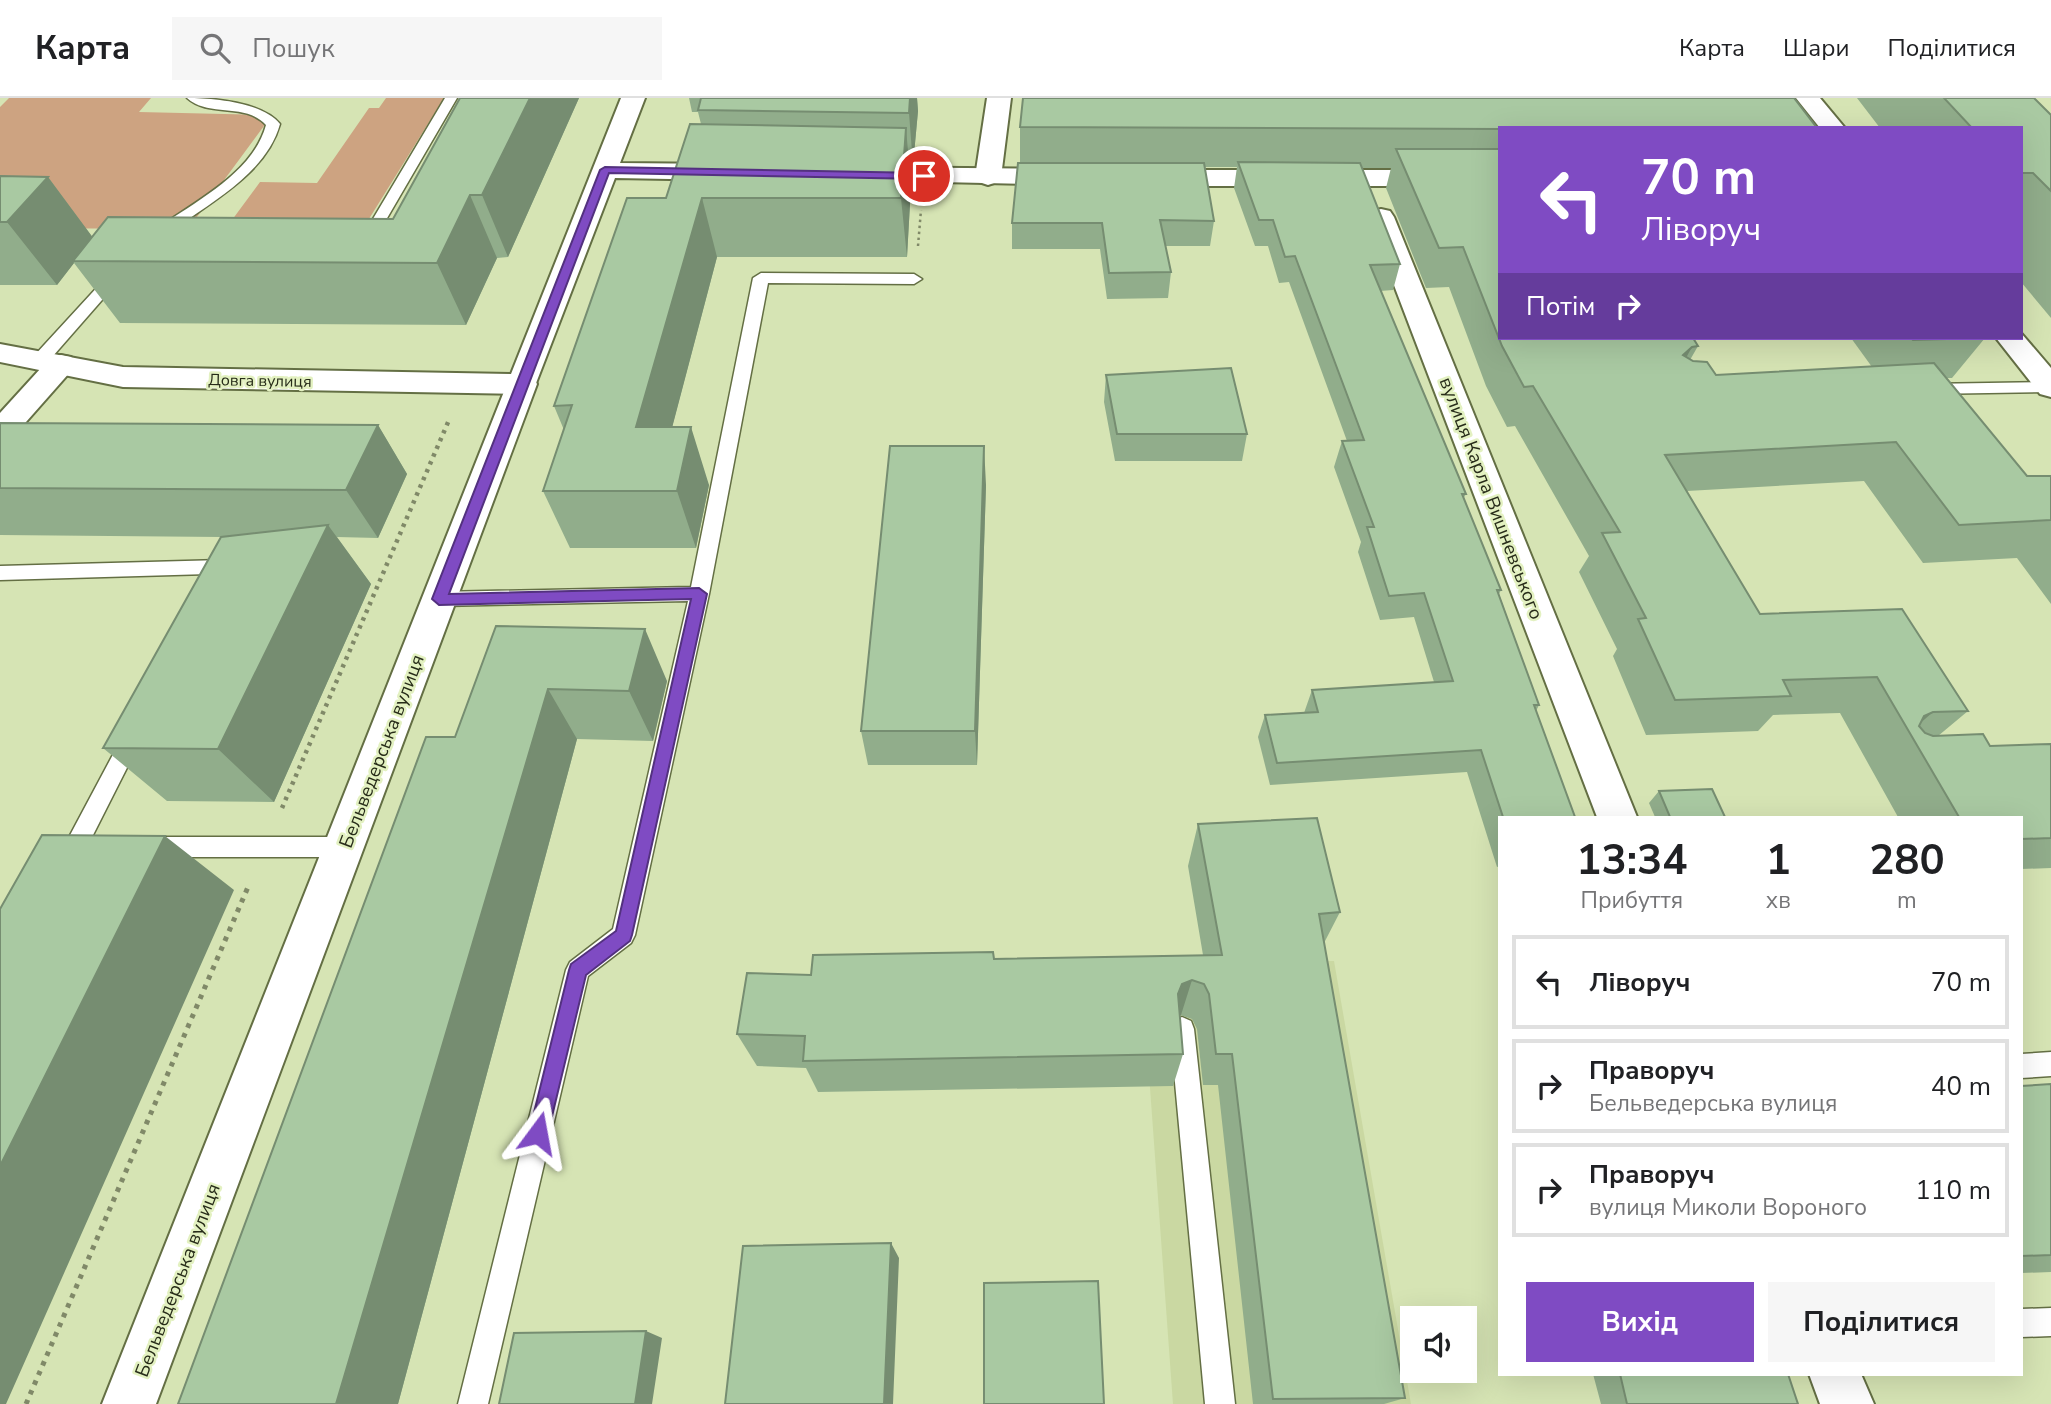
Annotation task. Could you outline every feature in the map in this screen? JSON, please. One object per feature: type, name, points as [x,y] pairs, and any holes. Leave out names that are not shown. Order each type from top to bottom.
[{"type":"street","name":"Бельведерська вулиця","points":[[129,1404],[633,98]]},
{"type":"street","points":[[988,177],[999,98]]},
{"type":"street","points":[[1808,98],[1831,126]]},
{"type":"street","points":[[605,170],[751,173]]},
{"type":"street","points":[[831,174],[1096,178]]},
{"type":"street","points":[[1137,178],[1498,178]]},
{"type":"street","name":"вулиця Карла Вишневського","points":[[1366,179],[1617,816]]},
{"type":"street","points":[[2012,340],[2051,387]]},
{"type":"street","name":"Довга вулиця","points":[[0,353],[123,377],[522,384]]},
{"type":"street","points":[[0,432],[51,362]]},
{"type":"street","points":[[1836,1376],[1847,1404]]},
{"type":"lane","points":[[149,242],[228,184],[260,152],[273,131],[273,124],[260,112],[212,106],[193,98]]},
{"type":"lane","points":[[357,257],[451,98]]},
{"type":"lane","points":[[51,362],[126,265]]},
{"type":"lane","points":[[473,1404],[578,970],[623,935],[699,594],[761,278],[914,279]]},
{"type":"lane","points":[[1943,410],[1920,389],[2051,387]]},
{"type":"lane","points":[[0,573],[222,567],[209,592]]},
{"type":"lane","points":[[439,599],[699,594]]},
{"type":"lane","points":[[139,725],[76,846],[344,847]]},
{"type":"lane","points":[[1182,1029],[1220,1404]]},
{"type":"lane","points":[[2023,1066],[2051,1064]]},
{"type":"lane","points":[[2023,1323],[2051,1322]]},
{"type":"path","points":[[914,279],[924,176]]},
{"type":"shaded area","points":[[9,98],[151,98],[139,112],[272,115],[188,229],[0,228],[0,107]]},
{"type":"shaded area","points":[[386,98],[444,98],[341,264],[201,262],[260,182],[317,183],[369,108],[379,108]]},
{"type":"shaded area","points":[[1334,961],[1400,1341],[1400,1383],[1407,1383],[1411,1404],[1173,1404],[1141,964]]},
{"type":"building","points":[[460,98],[530,98],[482,195],[470,195],[437,263],[73,261],[108,217],[393,219]]},
{"type":"building","points":[[701,98],[910,98],[909,113],[698,110]]},
{"type":"building","points":[[1023,98],[1794,98],[1815,126],[1498,126],[1498,129],[1020,127]]},
{"type":"building","points":[[1944,98],[2034,98],[2051,115],[2051,191],[2033,173],[2023,173],[2023,126],[1970,126]]},
{"type":"building","points":[[690,124],[906,128],[901,198],[702,198],[636,427],[691,427],[677,491],[543,491],[572,405],[554,406],[627,198],[666,198]]},
{"type":"building","points":[[1396,149],[1498,149],[1498,336],[1463,247],[1439,248]]},
{"type":"building","points":[[1238,162],[1360,163],[1400,264],[1370,265],[1466,494],[1462,494],[1501,590],[1497,590],[1539,705],[1534,705],[1575,816],[1503,816],[1481,750],[1277,763],[1265,715],[1318,712],[1312,690],[1453,681],[1424,593],[1389,596],[1367,527],[1374,527],[1342,441],[1364,440],[1295,256],[1285,257],[1273,220],[1259,220]]},
{"type":"building","points":[[1018,163],[1204,163],[1214,221],[1160,220],[1171,272],[1109,273],[1102,223],[1012,223]]},
{"type":"building","points":[[0,176],[48,177],[7,222],[0,222]]},
{"type":"building","points":[[1500,340],[1694,340],[1698,346],[1692,347],[1683,355],[1693,361],[1707,362],[1716,375],[1934,363],[2027,476],[2051,476],[2051,520],[1959,525],[1896,442],[1665,455],[1760,614],[1902,609],[1968,711],[1933,712],[1924,716],[1919,726],[1925,733],[1933,736],[1983,734],[1990,746],[2051,744],[2051,838],[2023,839],[2023,816],[1958,816],[1877,677],[1783,680],[1791,696],[1675,700],[1638,619],[1646,618],[1602,533],[1620,532],[1533,386],[1524,387]]},
{"type":"building","points":[[1231,368],[1247,434],[1117,434],[1106,375]]},
{"type":"building","points":[[0,423],[378,425],[346,490],[0,488]]},
{"type":"building","points":[[890,446],[984,446],[975,731],[861,731]]},
{"type":"building","points":[[328,525],[218,749],[103,748],[221,537]]},
{"type":"building","points":[[496,626],[645,629],[629,691],[548,689],[336,1404],[178,1404],[426,737],[455,737]]},
{"type":"building","points":[[1712,789],[1725,816],[1670,816],[1659,791]]},
{"type":"building","points":[[1317,818],[1340,912],[1319,914],[1400,1370],[1400,1383],[1402,1383],[1405,1398],[1273,1399],[1232,1054],[1216,1054],[1209,994],[1204,984],[1192,980],[1182,984],[1178,994],[1183,1054],[803,1061],[805,1036],[737,1034],[747,973],[811,975],[813,955],[993,952],[994,959],[1222,955],[1198,824]]},
{"type":"building","points":[[42,835],[165,836],[0,1166],[0,909]]},
{"type":"building","points":[[2051,1084],[2051,1255],[2023,1256],[2023,1086]]},
{"type":"building","points":[[891,1243],[884,1404],[725,1404],[743,1246]]},
{"type":"building","points":[[1098,1281],[1104,1404],[984,1404],[984,1283]]},
{"type":"building","points":[[646,1331],[635,1404],[499,1404],[514,1333]]},
{"type":"building","points":[[1620,1376],[1789,1376],[1798,1404],[1627,1404]]},
{"type":"route","points":[[538,1133],[578,970],[623,935],[699,594],[439,599],[605,170],[924,176]]}]
